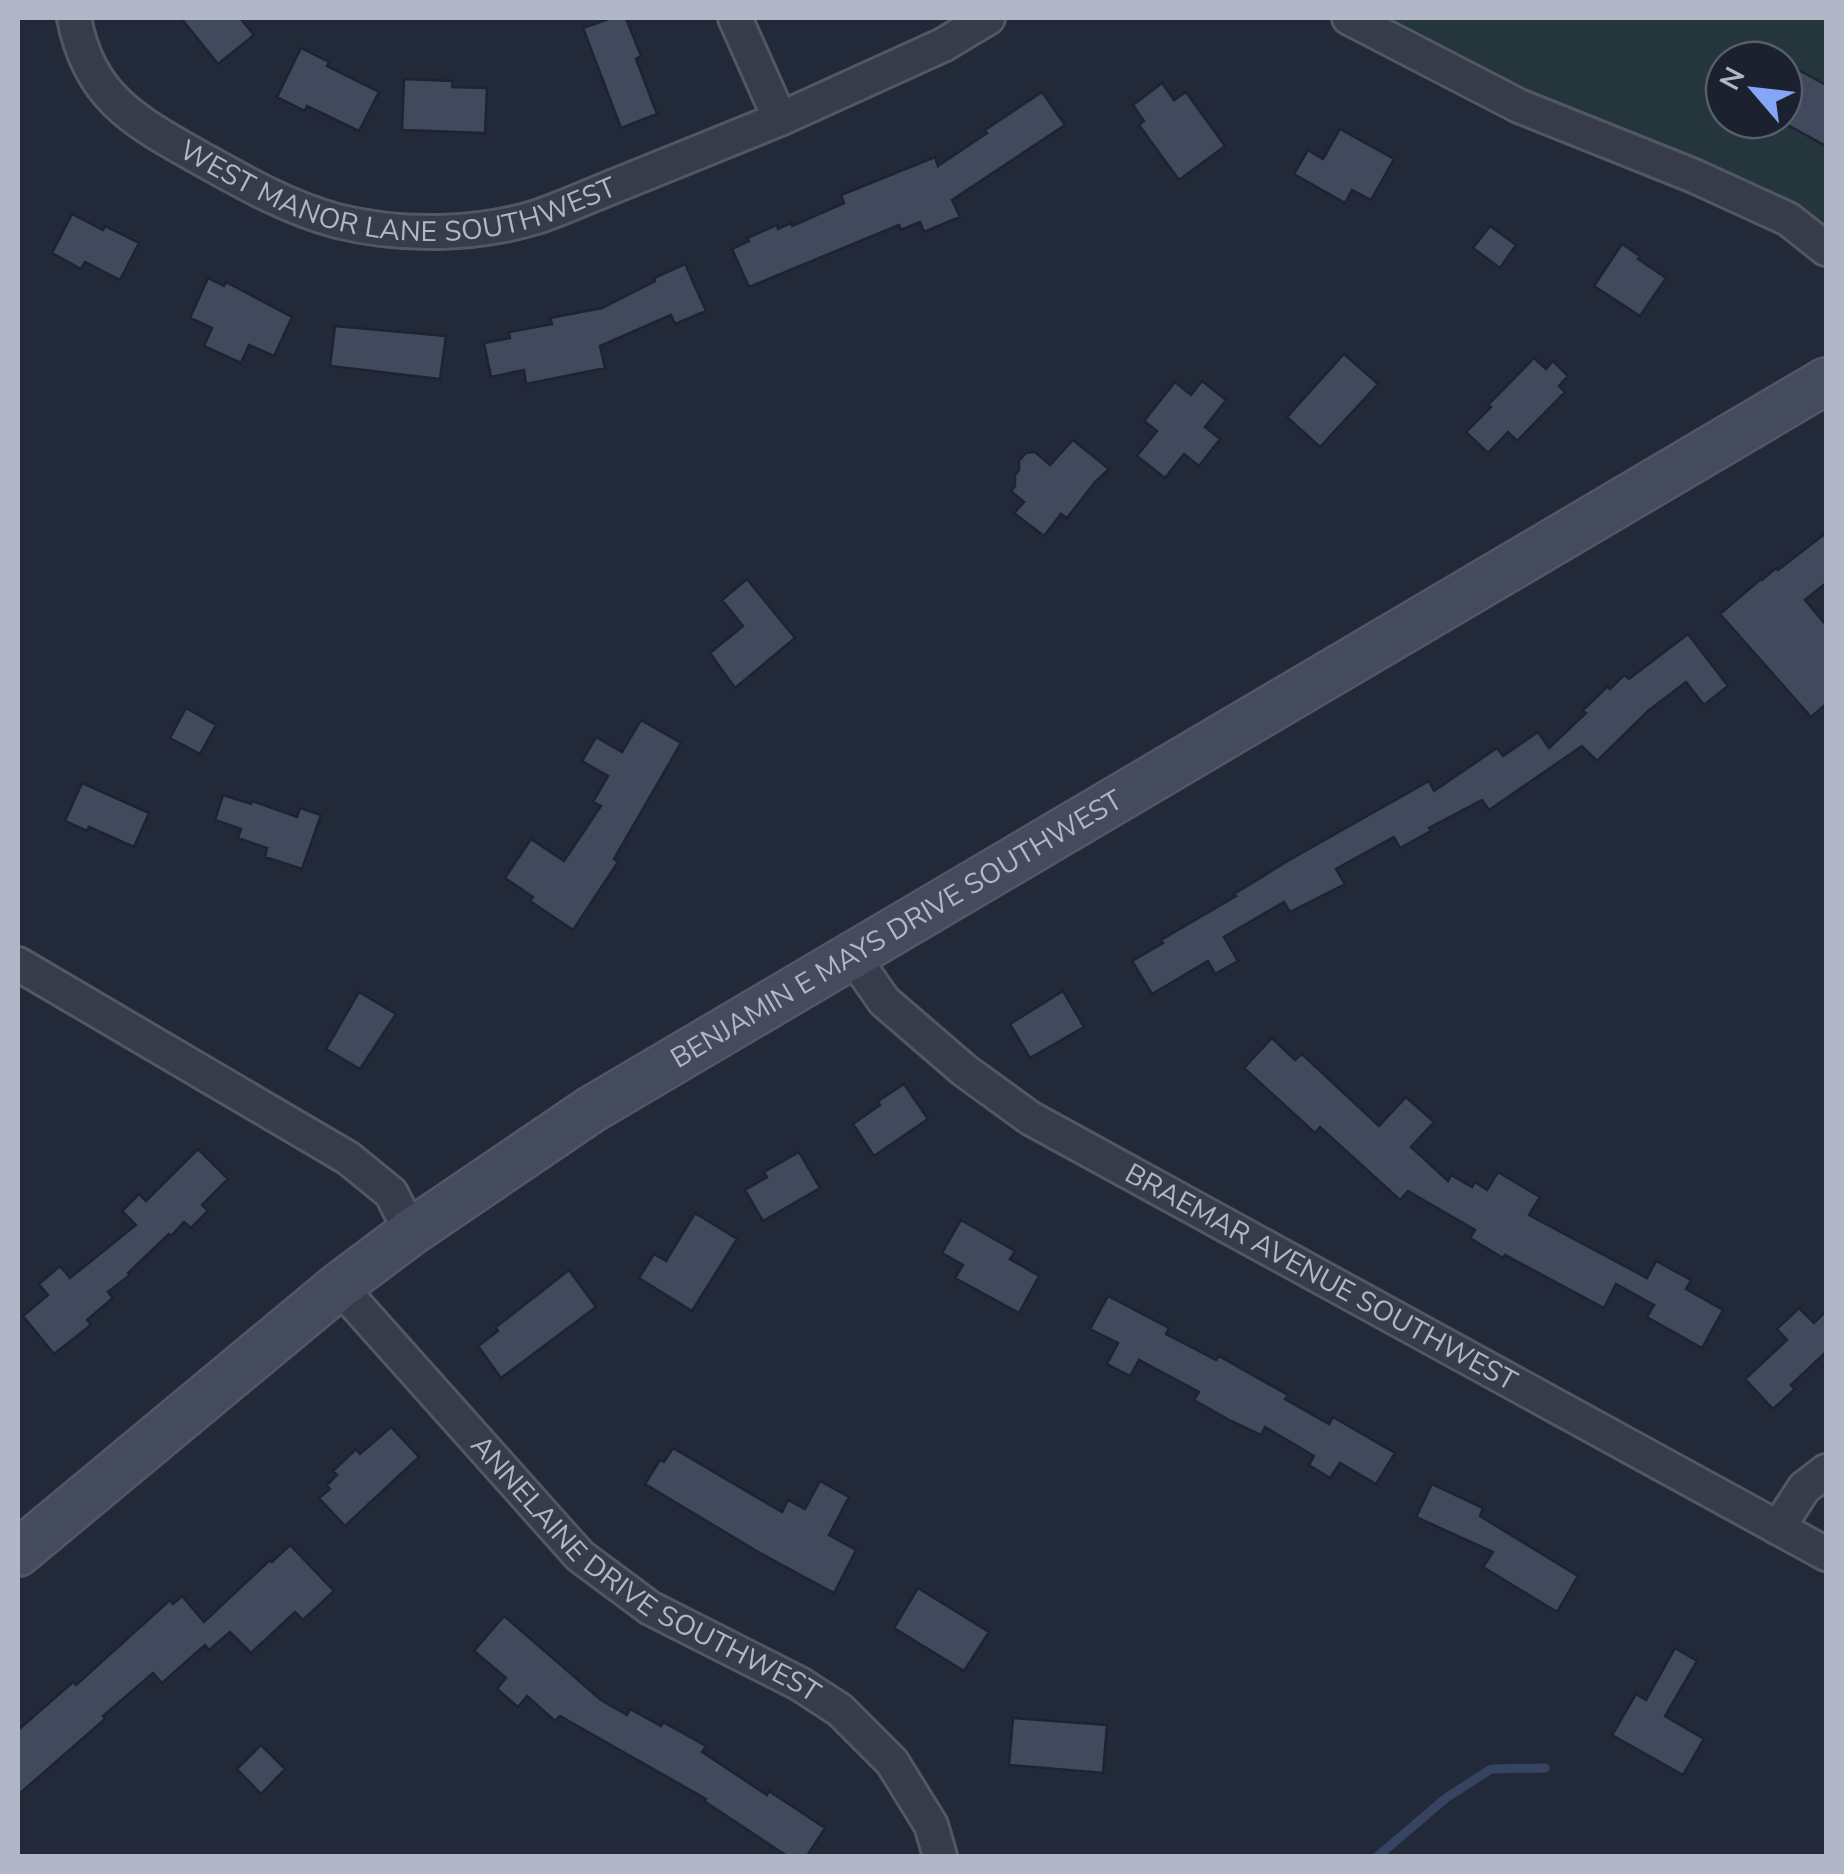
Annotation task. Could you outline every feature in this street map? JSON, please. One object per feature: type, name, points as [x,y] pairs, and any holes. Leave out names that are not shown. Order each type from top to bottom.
[{"type":"street","name":"WEST MANOR LANE SOUTHWEST","points":[[74,18],[78,42],[96,78],[118,107],[143,126],[265,194],[336,221],[406,232],[476,230],[538,216],[780,119],[943,45],[988,18]]},
{"type":"street","points":[[735,18],[780,119]]},
{"type":"street","points":[[1350,18],[1519,106],[1694,176],[1788,219],[1826,249]]},
{"type":"street","name":"BENJAMIN E MAYS DRIVE SOUTHWEST","points":[[18,1553],[338,1286],[592,1109],[1826,381]]},
{"type":"street","name":"BRAEMAR AVENUE SOUTHWEST","points":[[852,954],[884,1000],[964,1070],[1030,1118],[1826,1554]]},
{"type":"street","points":[[18,964],[348,1158],[391,1193],[411,1232]]},
{"type":"street","name":"ANNELAINE DRIVE SOUTHWEST","points":[[338,1286],[580,1556],[650,1608],[800,1684],[840,1710],[892,1762],[931,1825],[940,1856]]},
{"type":"street","points":[[1778,1528],[1804,1488],[1826,1471]]},
{"type":"shaded area","points":[[1356,18],[1826,18],[1826,254]]},
{"type":"building","points":[[181,18],[240,18],[254,35],[218,64]]},
{"type":"building","points":[[611,18],[626,18],[641,56],[636,59],[657,114],[621,128],[583,28]]},
{"type":"building","points":[[301,48],[379,92],[359,131],[307,106],[305,111],[277,97]]},
{"type":"building","points":[[1804,73],[1826,85],[1826,146],[1804,134]]},
{"type":"building","points":[[404,79],[453,81],[452,87],[487,88],[485,133],[402,130]]},
{"type":"building","points":[[1162,83],[1174,100],[1186,92],[1225,146],[1179,180],[1139,125],[1144,121],[1133,105]]},
{"type":"building","points":[[1042,92],[1065,125],[952,200],[960,217],[924,232],[920,222],[901,230],[899,225],[749,287],[732,249],[749,241],[747,238],[777,225],[778,229],[791,223],[792,226],[844,203],[841,195],[935,157],[938,166]]},
{"type":"building","points":[[1340,129],[1394,159],[1371,200],[1352,190],[1345,203],[1294,174],[1308,150],[1323,159]]},
{"type":"building","points":[[72,214],[139,243],[120,280],[85,262],[81,269],[52,253]]},
{"type":"building","points":[[1490,226],[1516,245],[1500,268],[1473,248]]},
{"type":"building","points":[[1622,244],[1666,278],[1640,316],[1594,286]]},
{"type":"building","points":[[685,264],[706,311],[675,324],[671,315],[600,346],[605,368],[526,384],[524,370],[491,377],[484,343],[510,338],[509,332],[552,324],[550,318],[602,308]]},
{"type":"building","points":[[208,278],[224,286],[226,282],[292,317],[274,356],[249,345],[241,363],[204,346],[212,328],[190,318]]},
{"type":"building","points":[[335,326],[446,336],[440,379],[330,366]]},
{"type":"building","points":[[1344,354],[1378,384],[1320,447],[1287,417]]},
{"type":"building","points":[[1534,358],[1546,369],[1553,361],[1568,376],[1559,386],[1565,392],[1517,441],[1508,432],[1488,453],[1466,432]]},
{"type":"building","points":[[1202,381],[1226,400],[1205,427],[1220,439],[1199,466],[1184,454],[1165,478],[1137,456],[1157,431],[1144,421],[1175,382],[1191,395]]},
{"type":"building","points":[[1073,440],[1109,469],[1067,518],[1061,514],[1044,536],[1014,513],[1024,502],[1011,491],[1019,461],[1026,453],[1035,452],[1050,465]]},
{"type":"building","points":[[1826,533],[1826,583],[1805,600],[1826,625],[1826,704],[1811,717],[1720,614]]},
{"type":"building","points":[[747,579],[795,638],[735,688],[710,653],[743,626],[722,600]]},
{"type":"building","points":[[1688,634],[1728,686],[1704,705],[1686,682],[1648,711],[1597,761],[1582,746],[1489,810],[1482,800],[1400,848],[1394,837],[1336,869],[1345,884],[1290,912],[1284,902],[1224,937],[1238,961],[1215,974],[1208,961],[1152,994],[1132,961],[1163,943],[1161,940],[1291,859],[1429,781],[1434,791],[1497,748],[1503,756],[1538,732],[1549,748],[1608,686],[1610,689],[1624,675],[1629,679]]},
{"type":"building","points":[[186,708],[216,725],[200,754],[170,738]]},
{"type":"building","points":[[641,720],[681,743],[614,859],[618,862],[573,930],[530,901],[533,897],[505,878],[531,839],[564,861],[601,806],[593,802],[608,776],[582,761],[596,737],[622,752]]},
{"type":"building","points":[[82,783],[149,813],[134,847],[65,821]]},
{"type":"building","points":[[223,795],[297,817],[300,808],[321,815],[302,869],[265,857],[267,848],[238,838],[241,829],[215,820]]},
{"type":"building","points":[[1063,991],[1084,1027],[1030,1058],[1010,1024]]},
{"type":"building","points":[[359,992],[396,1014],[360,1069],[326,1049]]},
{"type":"building","points":[[1272,1038],[1295,1060],[1302,1054],[1379,1126],[1406,1097],[1434,1122],[1411,1147],[1448,1181],[1451,1175],[1487,1190],[1498,1172],[1540,1197],[1529,1215],[1647,1278],[1656,1261],[1691,1280],[1686,1289],[1723,1310],[1702,1348],[1647,1317],[1654,1305],[1616,1284],[1604,1308],[1505,1255],[1503,1258],[1470,1238],[1475,1230],[1408,1191],[1400,1200],[1320,1127],[1315,1133],[1244,1068]]},
{"type":"building","points":[[904,1084],[928,1119],[874,1156],[853,1124]]},
{"type":"building","points":[[198,1149],[228,1179],[202,1205],[208,1211],[191,1228],[184,1222],[169,1234],[108,1292],[113,1298],[87,1320],[91,1325],[54,1354],[23,1316],[48,1295],[39,1284],[60,1266],[70,1278],[136,1225],[122,1211],[139,1194],[146,1201]]},
{"type":"building","points":[[799,1152],[820,1188],[763,1221],[745,1190],[767,1177],[764,1172]]},
{"type":"building","points":[[695,1213],[737,1239],[692,1311],[639,1278],[654,1254],[666,1261]]},
{"type":"building","points":[[961,1220],[1015,1251],[1010,1259],[1039,1276],[1019,1313],[955,1278],[963,1265],[942,1253]]},
{"type":"building","points":[[569,1270],[596,1307],[501,1378],[478,1346],[498,1331],[496,1327]]},
{"type":"building","points":[[1108,1296],[1169,1328],[1166,1334],[1216,1360],[1219,1356],[1288,1395],[1285,1399],[1329,1424],[1333,1417],[1395,1453],[1376,1484],[1340,1463],[1330,1478],[1309,1465],[1314,1456],[1265,1427],[1261,1435],[1231,1421],[1194,1400],[1199,1392],[1139,1360],[1130,1376],[1107,1364],[1118,1343],[1090,1329]]},
{"type":"building","points":[[1799,1308],[1814,1323],[1826,1311],[1826,1352],[1791,1385],[1795,1389],[1773,1409],[1745,1379],[1787,1340],[1777,1329]]},
{"type":"building","points":[[391,1427],[419,1457],[345,1526],[319,1498],[330,1489],[327,1485],[337,1475],[333,1471],[356,1449],[360,1454]]},
{"type":"building","points":[[673,1448],[782,1512],[788,1500],[805,1509],[820,1481],[849,1497],[829,1535],[856,1550],[834,1593],[645,1484]]},
{"type":"building","points":[[1432,1484],[1483,1508],[1480,1516],[1578,1576],[1557,1612],[1483,1567],[1493,1552],[1416,1517]]},
{"type":"building","points":[[290,1545],[334,1591],[303,1620],[295,1612],[251,1653],[230,1632],[209,1650],[205,1645],[162,1683],[153,1673],[18,1795],[18,1730],[73,1682],[76,1685],[170,1600],[173,1604],[182,1596],[204,1622]]},
{"type":"building","points":[[918,1588],[989,1632],[964,1671],[894,1628]]},
{"type":"building","points":[[504,1616],[601,1700],[627,1715],[630,1709],[661,1726],[663,1722],[706,1746],[702,1752],[825,1828],[807,1856],[787,1856],[706,1799],[560,1716],[555,1721],[527,1696],[518,1707],[497,1689],[506,1678],[474,1651]]},
{"type":"building","points":[[1675,1648],[1697,1661],[1665,1716],[1704,1739],[1683,1775],[1612,1735],[1636,1694],[1646,1700]]},
{"type":"building","points":[[1013,1718],[1107,1725],[1103,1773],[1009,1765]]},
{"type":"building","points":[[261,1745],[285,1769],[261,1794],[237,1769]]},
{"type":"waterway","points":[[1378,1856],[1446,1798],[1491,1769],[1545,1768]]}]
